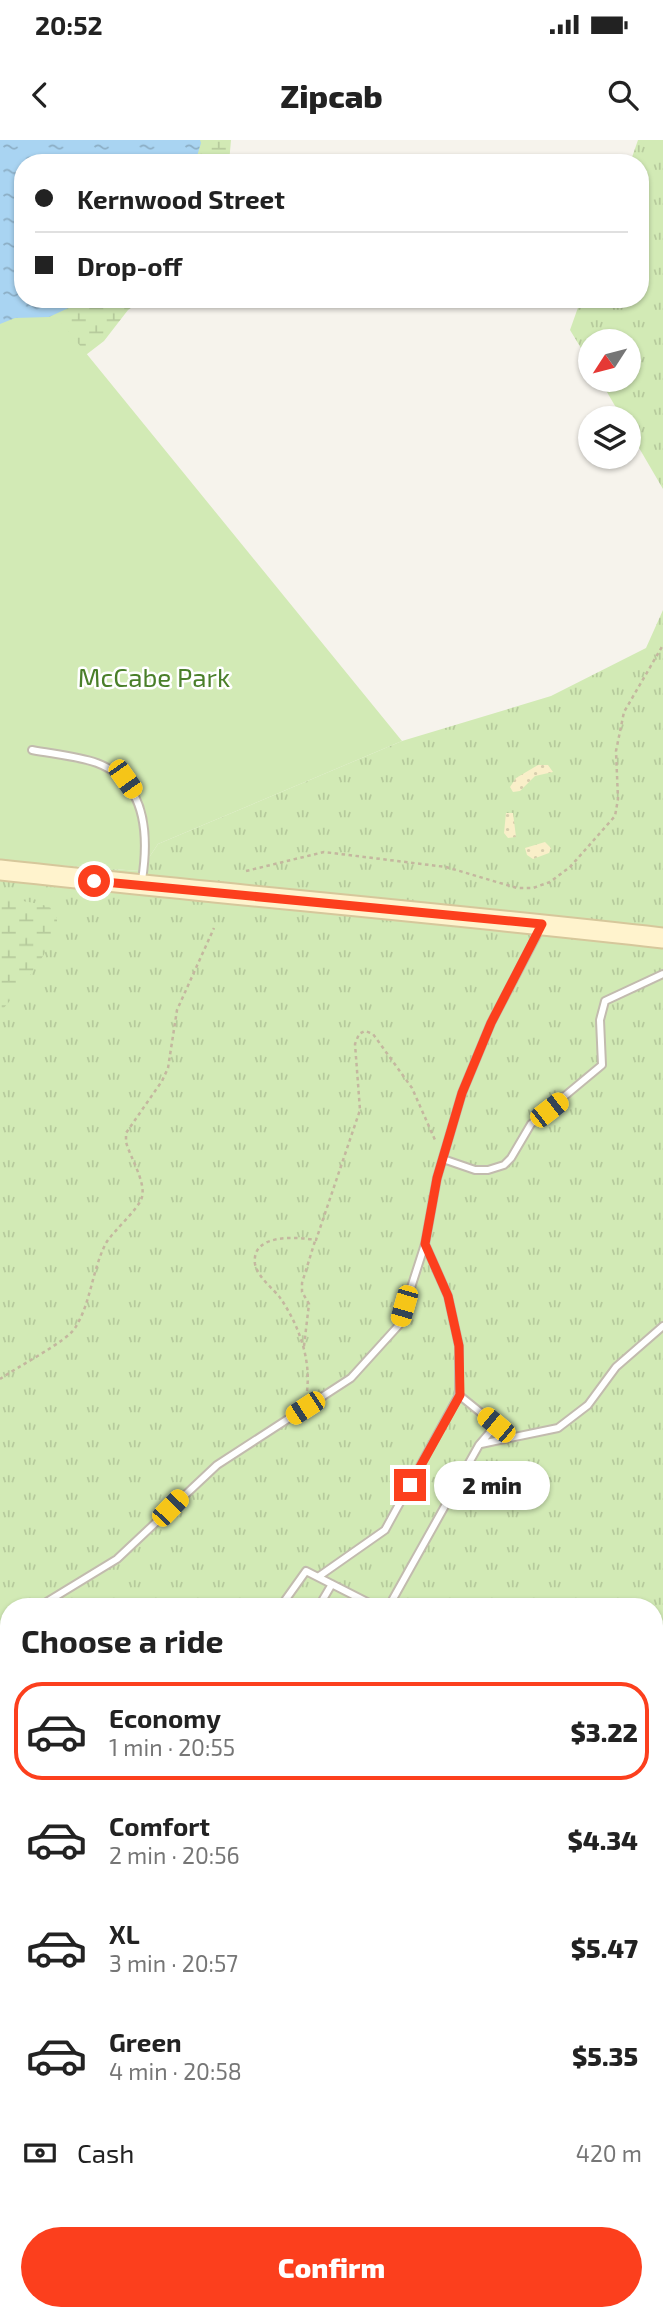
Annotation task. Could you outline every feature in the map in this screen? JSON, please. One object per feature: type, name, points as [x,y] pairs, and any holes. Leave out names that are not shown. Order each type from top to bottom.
[{"type":"main road","points":[[0,870],[663,938]]},
{"type":"lane","points":[[32,750],[97,763],[125,779],[138,798],[144,832],[146,858],[141,886]]},
{"type":"lane","points":[[53,1598],[117,1559],[217,1465],[351,1378],[399,1325],[425,1244],[443,1159],[462,1093],[491,1023],[542,924]]},
{"type":"lane","points":[[443,1159],[475,1170],[488,1170],[511,1158],[531,1124],[602,1065],[600,1020],[605,1001],[663,974]]},
{"type":"lane","points":[[318,1577],[385,1530],[460,1395],[459,1346],[448,1296],[425,1244]]},
{"type":"lane","points":[[479,1445],[558,1428],[588,1405],[616,1367],[663,1326]]},
{"type":"lane","points":[[393,1598],[479,1445],[496,1425],[460,1395]]},
{"type":"lane","points":[[287,1598],[306,1571],[358,1598]]},
{"type":"lane","points":[[324,1598],[332,1584]]},
{"type":"path","points":[[246,871],[324,852],[446,867],[517,888],[533,888],[550,882],[570,867],[615,816],[618,799],[616,751],[624,712],[663,645]]},
{"type":"path","points":[[0,1379],[30,1357],[62,1341],[75,1329],[96,1264],[108,1241],[142,1200],[143,1189],[128,1150],[126,1133],[156,1093],[168,1068],[177,1010],[214,928]]},
{"type":"path","points":[[303,1346],[309,1304],[302,1292],[302,1283],[360,1110],[355,1044],[359,1034],[365,1031],[373,1034],[412,1088],[443,1159]]},
{"type":"path","points":[[305,1408],[310,1373],[303,1346],[281,1299],[260,1275],[255,1264],[258,1249],[270,1240],[316,1240]]},
{"type":"green space","points":[[4,140],[231,140],[230,154],[14,154],[14,308],[131,308],[104,341],[78,361],[11,340],[0,146]]},
{"type":"green space","points":[[638,140],[663,140],[663,489],[641,451],[641,406],[615,406],[607,392],[641,392],[641,329],[578,329],[578,343],[570,330],[578,308],[649,308],[649,154],[633,154]]},
{"type":"green space","name":"McCabe Park","points":[[0,279],[14,291],[14,308],[44,308],[55,315],[402,741],[158,844],[140,871],[0,861]]},
{"type":"green space","points":[[663,610],[663,1598],[0,1598],[0,861],[140,871],[158,844],[402,741],[551,696],[646,648]]},
{"type":"green space","points":[[0,898],[49,907],[56,915],[56,928],[41,960],[0,1013]]},
{"type":"sand","points":[[538,765],[548,765],[553,772],[535,776],[520,791],[513,792],[510,787],[516,778]]},
{"type":"sand","points":[[506,813],[513,813],[516,837],[508,838],[504,833]]},
{"type":"sand","points":[[545,842],[551,848],[549,853],[533,859],[527,855],[525,848]]},
{"type":"water","points":[[0,140],[200,140],[198,154],[14,154],[14,308],[68,308],[49,317],[15,318],[0,324]]},
{"type":"route","points":[[94,881],[542,924],[491,1023],[462,1093],[437,1178],[425,1244],[448,1296],[459,1346],[460,1395],[410,1485]]}]
